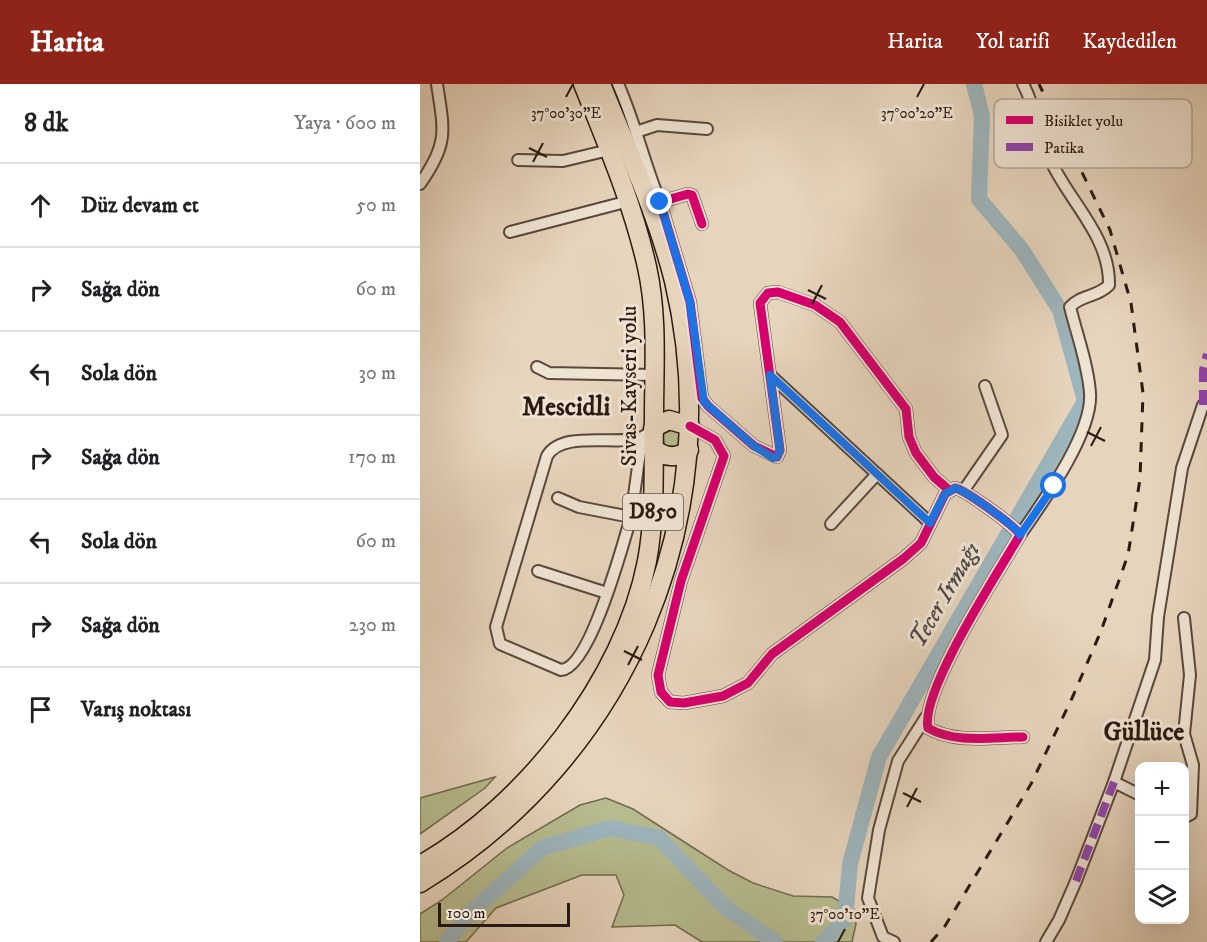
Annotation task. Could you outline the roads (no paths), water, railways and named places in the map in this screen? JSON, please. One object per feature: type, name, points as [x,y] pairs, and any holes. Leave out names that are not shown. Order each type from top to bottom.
[{"type":"highway","name":"Sivas-Kayseri yolu","points":[[420,865],[478,824],[528,778],[565,734],[610,663],[636,605],[647,561],[654,498],[649,438],[654,375],[653,298],[629,201],[583,84]]},
{"type":"highway","name":"D850","points":[[420,883],[464,854],[524,804],[577,744],[602,709],[640,637],[664,577],[683,500],[689,450],[690,386],[683,328],[674,282],[655,203],[601,84]]},
{"type":"highway","points":[[689,450],[674,457],[660,454],[649,438],[669,420],[690,426]]},
{"type":"street","points":[[420,184],[437,159],[444,125],[437,84]]},
{"type":"street","points":[[618,84],[636,132],[655,203],[690,302],[704,402],[754,446],[777,457],[780,450],[760,303],[764,295],[774,291],[815,305],[850,332],[868,361],[906,409],[909,437],[915,453],[934,477],[949,490],[964,490],[1018,532]]},
{"type":"street","points":[[1023,84],[1031,99]]},
{"type":"street","points":[[636,132],[657,125],[707,129]]},
{"type":"street","points":[[518,160],[563,161],[609,150]]},
{"type":"street","points":[[894,942],[884,937],[868,898],[879,830],[898,761],[926,717],[942,674],[1018,532],[1054,486],[1089,412],[1090,393],[1070,308],[1075,301],[1102,292],[1109,285],[1109,272],[1099,242],[1056,168]]},
{"type":"street","points":[[655,203],[688,194],[692,195],[702,224]]},
{"type":"street","points":[[510,232],[629,201]]},
{"type":"street","points":[[537,367],[549,373],[654,375]]},
{"type":"street","points":[[770,375],[930,523]]},
{"type":"street","points":[[964,490],[1002,435],[985,386]]},
{"type":"street","points":[[1046,942],[1059,920],[1076,881],[1114,782],[1155,660],[1158,617],[1182,468],[1203,405]]},
{"type":"street","points":[[690,426],[715,440],[724,452],[724,460],[681,581],[658,675],[661,692],[670,702],[723,696],[748,683],[772,654],[903,559],[921,543],[949,490]]},
{"type":"street","points":[[649,438],[631,517],[607,592],[578,659],[567,669],[553,667],[500,644],[496,627],[550,450],[563,444],[580,441],[649,438]]},
{"type":"street","points":[[689,450],[700,439],[715,440]]},
{"type":"street","points":[[831,524],[877,474]]},
{"type":"street","points":[[558,498],[579,507],[631,517]]},
{"type":"street","points":[[538,571],[607,592]]},
{"type":"street","points":[[1184,618],[1190,675],[1184,734],[1193,765],[1191,814],[1188,816]]},
{"type":"street","points":[[926,717],[928,728],[941,735],[1023,737]]},
{"type":"street","points":[[1114,782],[1135,792]]},
{"type":"waterway","name":"Tecer Irmağı","points":[[823,942],[845,919],[850,864],[879,757],[1085,401],[1060,310],[1022,250],[979,199],[982,116],[974,84]]},
{"type":"waterway","name":"Tecer Irmağı","points":[[447,942],[466,917],[542,848],[610,828],[659,838],[726,908],[775,942]]},
{"type":"railway","points":[[1039,84],[1046,99]]},
{"type":"railway","points":[[931,942],[945,926],[1031,784],[1101,631],[1128,555],[1140,479],[1143,393],[1131,303],[1110,230],[1080,168]]},
{"type":"district","name":"Mescidli","points":[[566,407]]},
{"type":"district","name":"Güllüce","points":[[1144,732]]}]
